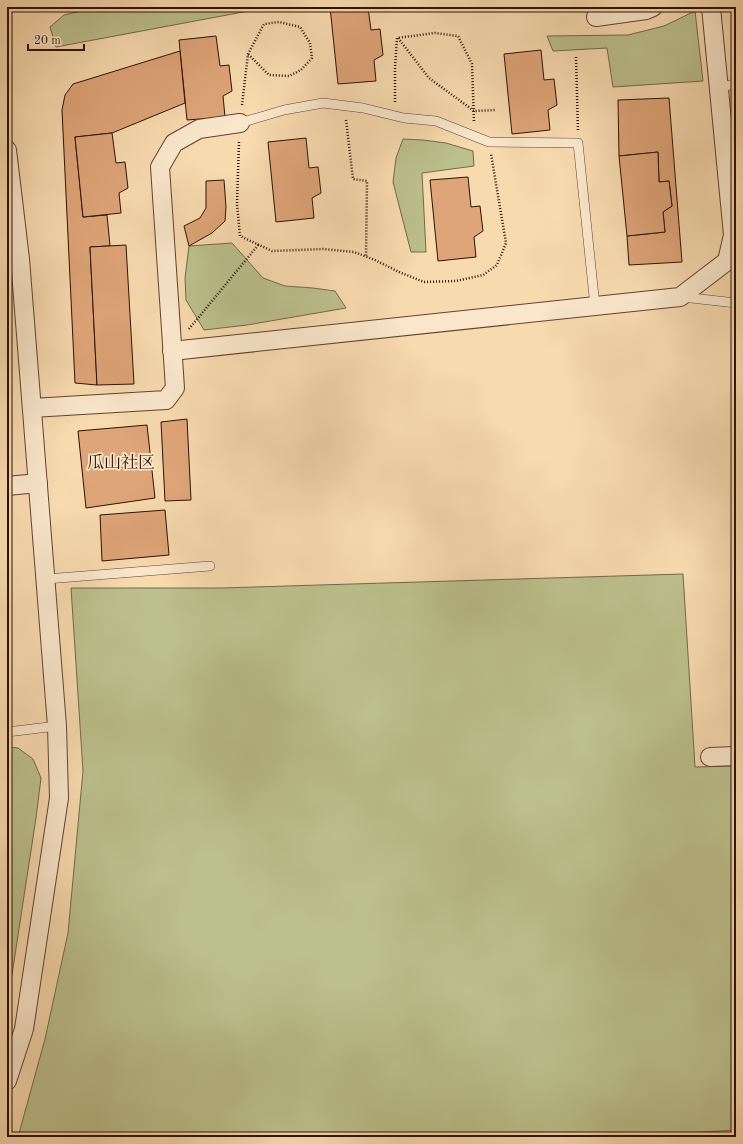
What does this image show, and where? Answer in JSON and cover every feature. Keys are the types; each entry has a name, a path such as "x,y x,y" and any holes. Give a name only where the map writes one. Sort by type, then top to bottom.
{"street":[{"path":"596,17 646,10 653,7"},
{"path":"172,351 680,297 727,261 735,235 728,85 711,7"},
{"path":"32,408 166,400 175,388 160,167 174,143 198,130 240,123"},
{"path":"7,150 20,260 46,579 57,726 59,798 24,1029 7,1081"},
{"path":"7,486 38,483"},
{"path":"710,757 736,756"}],"lane":[{"path":"240,123 284,110 323,102 363,108 395,116 436,121 489,142 578,143 595,306"},
{"path":"680,297 736,303"},
{"path":"46,579 210,566"},
{"path":"7,732 57,726"}],"path":[{"path":"248,54 269,75 289,76 301,70 312,58 310,43 300,27 280,22 264,24 248,54 240,123 237,204 240,236 272,251 323,248 354,252 424,282 456,281 483,275 497,265 506,243 489,142"},
{"path":"397,38 435,33 458,36 472,64 475,136"},
{"path":"397,38 429,78 474,110 496,110"},
{"path":"395,116 395,68 397,38"},
{"path":"576,57 578,143"},
{"path":"344,105 353,179 367,180 366,257"},
{"path":"172,351 258,244"}],"green space":[{"path":"98,7 270,7 56,47 50,27 64,15"},
{"path":"695,11 703,81 613,87 607,48 553,51 547,36 628,35 664,26"},
{"path":"403,139 446,143 473,151 474,166 422,173 426,252 411,252 393,182 396,158"},
{"path":"232,243 263,278 285,286 335,291 346,308 247,325 204,330 186,300 185,278 189,246"},
{"path":"683,574 695,767 736,766 736,1130 624,1137 18,1137 45,1039 68,933 83,771 71,588 221,588"},
{"path":"7,747 18,748 33,759 41,778 7,1007"}],"building":[{"path":"330,7 368,7 371,30 380,29 383,55 374,60 376,81 338,84"},
{"path":"216,36 220,66 229,65 232,91 223,96 225,117 187,120 179,40"},
{"path":"541,50 544,80 554,79 557,105 548,110 550,130 512,134 504,54"},
{"path":"180,51 185,103 112,133 75,137 83,217 107,215 110,246 90,247 97,385 75,383 62,110 65,95 73,84"},
{"path":"669,98 682,262 629,265 627,236 665,232 663,212 672,206 669,181 659,182 658,152 619,156 618,100"},
{"path":"112,133 116,163 125,162 128,188 119,193 121,213 83,217 75,137"},
{"path":"306,138 309,168 318,167 321,193 312,198 314,218 276,222 268,142"},
{"path":"658,152 659,182 669,181 672,206 663,212 665,232 627,236 619,156"},
{"path":"468,177 471,207 480,206 483,231 474,237 476,257 438,261 430,180"},
{"path":"224,180 226,207 225,221 212,233 189,246 184,226 200,218 206,208 206,181"},
{"path":"126,245 134,384 97,385 90,247"},
{"path":"187,419 191,500 165,501 161,422"},
{"path":"147,425 155,498 86,508 78,431"},
{"path":"165,510 169,555 102,561 100,515"}],"district":[{"name":"瓜山社区","path":"121,463"}]}
